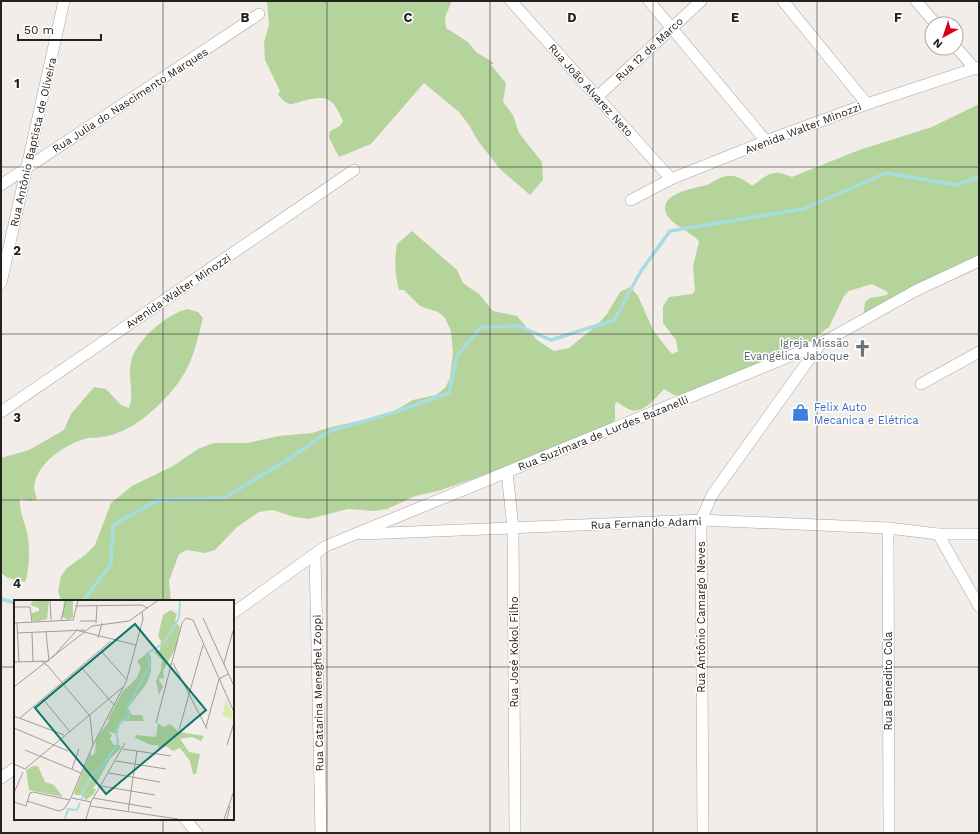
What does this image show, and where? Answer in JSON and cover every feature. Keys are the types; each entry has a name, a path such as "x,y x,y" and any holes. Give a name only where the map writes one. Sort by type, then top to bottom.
{"street":[{"name":"Rua Antônio Baptista de Oliveira","path":"1,283 64,1"},
{"name":"Rua João Alvarez Neto","path":"511,1 671,179"},
{"path":"649,1 766,141"},
{"name":"Rua 12 de Marco","path":"597,97 701,1"},
{"path":"783,1 867,104"},
{"path":"916,1 929,16"},
{"name":"Rua Julia do Nascimento Marques","path":"1,185 259,14"},
{"path":"964,55 977,68"},
{"name":"Avenida Walter Minozzi","path":"631,200 671,179 766,141 867,104 977,68"},
{"name":"Avenida Walter Minozzi","path":"1,412 354,170"},
{"name":"Rua Suzimara de Lurdes Bazanelli","path":"234,612 326,546 822,343 915,291 979,261"},
{"name":"Rua Antônio Camargo Neves","path":"703,833 701,520 712,495 822,343"},
{"path":"921,384 979,352"},
{"name":"Rua José Kokol Filho","path":"507,472 513,528 514,833"},
{"name":"Rua Fernando Adami","path":"353,535 701,520 888,528 938,534 979,534"},
{"name":"Rua Benedito Cola","path":"888,528 889,833"},
{"path":"938,534 979,606"},
{"name":"Rua Catarina Meneghel Zoppi","path":"315,554 321,833"},
{"path":"1,778 14,769"},
{"path":"186,820 197,833"}],"green space":[{"path":"267,1 452,1 445,17 446,28 468,42 476,52 494,63 491,65 506,83 503,102 513,115 519,133 542,162 543,180 530,195 500,169 478,141 469,125 459,112 424,83 371,144 339,157 329,138 330,131 340,126 343,121 332,102 328,99 317,98 290,104 285,102 278,95 280,91 265,60 264,42 269,25"},
{"path":"979,104 979,258 863,317 865,302 870,298 887,295 888,292 872,284 849,291 844,296 829,327 810,341 786,347 775,363 681,397 664,389 641,410 636,411 625,408 617,402 615,404 615,420 605,429 479,477 438,491 415,496 387,509 374,511 348,509 309,519 294,517 273,510 259,512 237,527 215,550 205,553 187,550 179,554 169,581 171,600 61,600 58,591 61,576 67,568 85,555 95,545 111,503 132,486 173,466 198,449 214,443 247,443 279,436 312,433 331,427 387,415 413,400 436,395 445,388 450,378 453,353 451,331 445,318 438,312 420,306 404,290 399,290 395,262 397,244 412,231 457,270 463,283 479,294 493,311 517,316 537,340 554,351 569,348 596,326 607,314 620,292 630,287 638,296 653,330 673,354 678,351 676,340 663,323 663,306 669,297 692,294 695,291 693,266 699,242 670,219 666,214 666,203 670,198 689,189 707,185 719,178 727,176 737,177 752,186 763,178 775,173 785,174 792,177 859,150 932,127"},
{"path":"187,309 198,312 203,318 196,346 190,362 176,386 169,394 148,414 128,428 107,436 84,439 60,451 46,463 36,478 34,487 37,499 30,501 20,499 21,511 28,538 28,570 25,582 8,578 1,573 1,458 29,450 64,430 71,414 94,387 106,389 121,405 129,408 131,402 130,368 134,354 145,337 162,322 170,316"}],"waterway":[{"path":"84,600 111,564 113,525 158,500 224,498 284,462 330,431 392,413 449,393 457,356 481,327 519,326 551,340 614,320 641,271 670,231 803,209 886,173 956,185 979,177"},
{"path":"1,599 14,603"}],"place":[{"name":"Igreja Missão Evangélica Jaboque","path":"862,349"},
{"name":"Felix Auto Mecanica e Elétrica","path":"801,413"}]}
